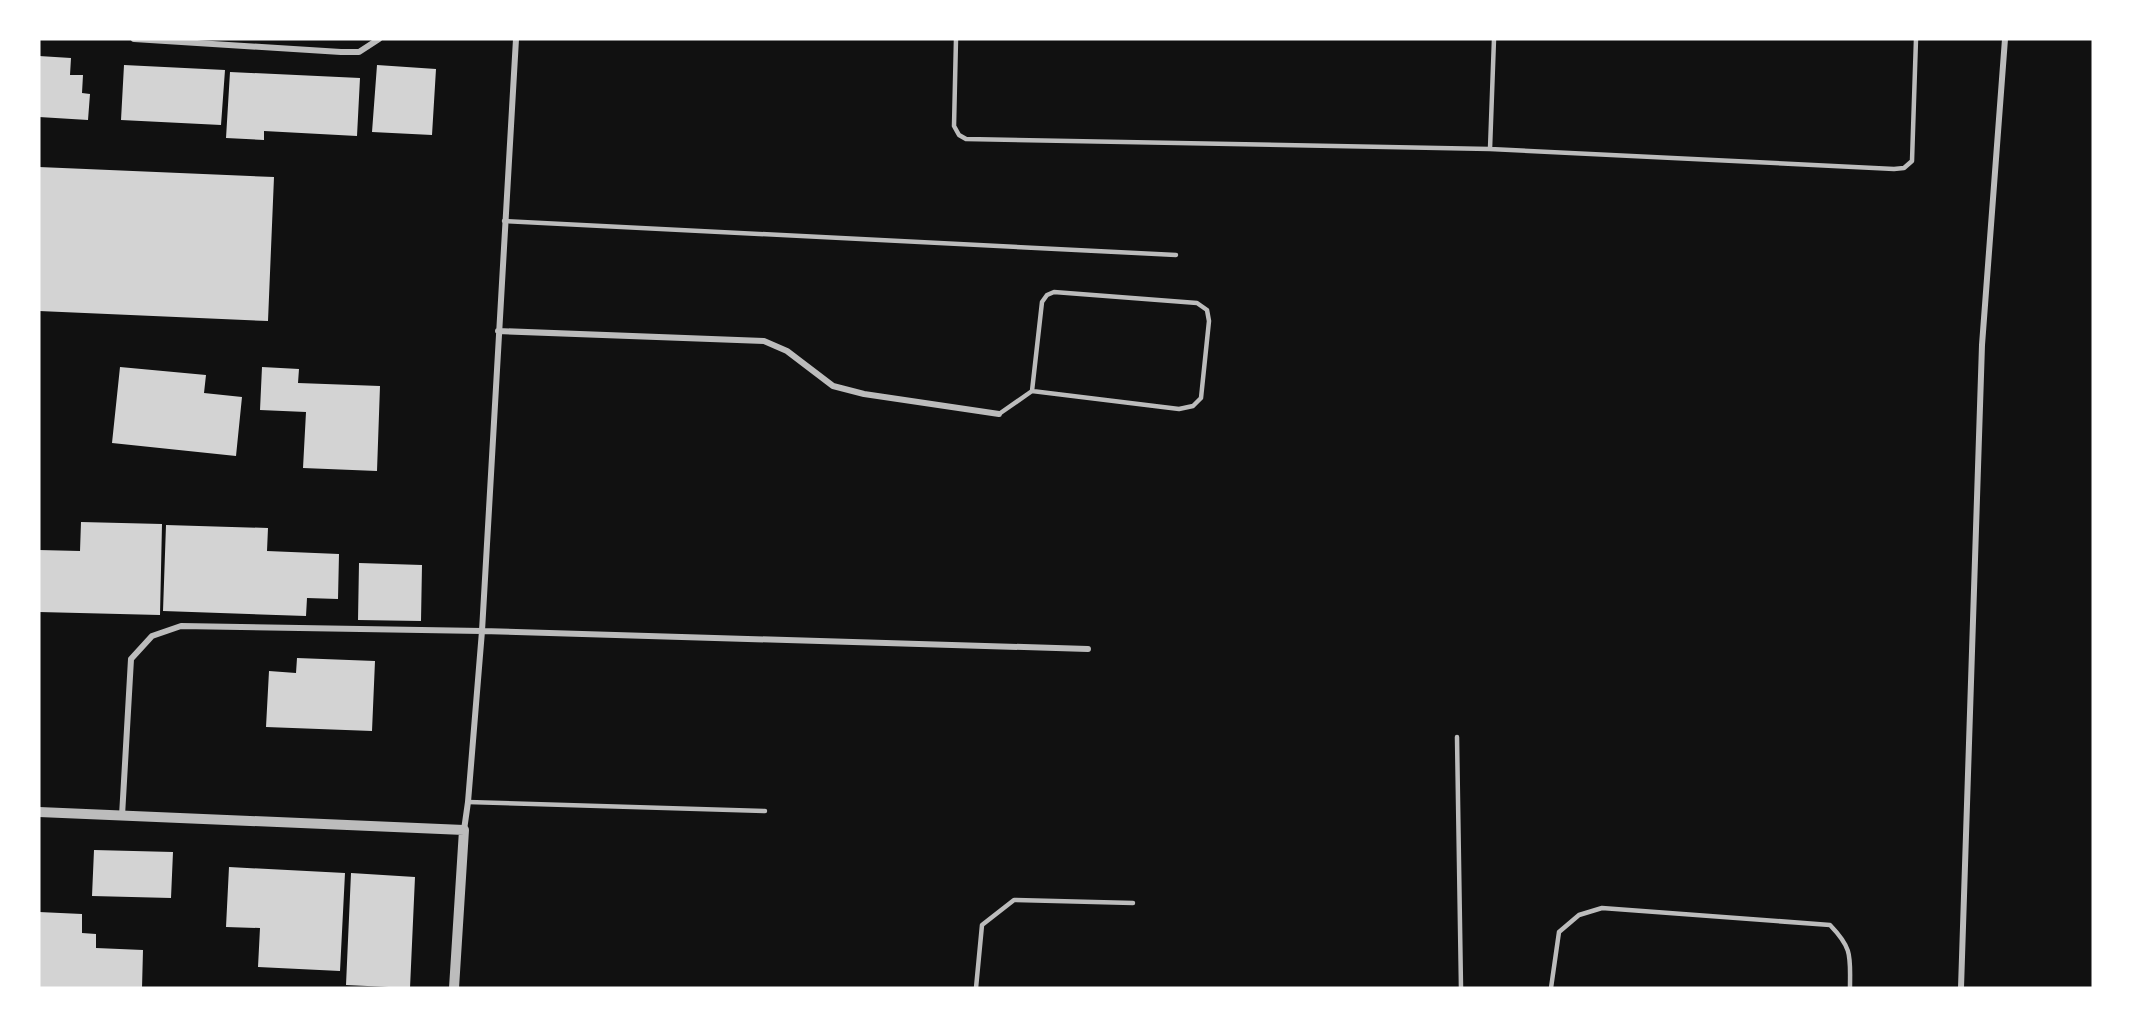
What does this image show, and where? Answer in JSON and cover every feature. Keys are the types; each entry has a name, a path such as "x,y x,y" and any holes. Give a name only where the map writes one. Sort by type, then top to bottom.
{"street":[{"path":"134,39 359,52 379,39"},
{"path":"454,988 464,830 482,631 516,39"},
{"path":"1961,988 1982,345 2005,39"},
{"path":"498,332 764,341 786,351 833,386 864,394 999,414"},
{"path":"122,816 130,660 152,636 181,626 482,631 1088,649"},
{"path":"39,812 464,830"}],"lane":[{"path":"956,39 954,126 959,135 966,139 1490,149 1894,170 1904,168 1912,161 1916,39"},
{"path":"1490,149 1494,39"},
{"path":"504,221 1176,255"},
{"path":"999,414 1032,391 1179,409 1193,406 1201,398 1209,321 1207,310 1197,303 1054,292 1047,295 1042,302 1032,391"},
{"path":"1457,737 1461,988"},
{"path":"468,802 765,811"},
{"path":"976,988 982,925 1014,900 1132,903"},
{"path":"1551,988 1559,932 1579,915 1602,908 1830,925 1844,940 1850,957 1850,988"}],"building":[{"path":"39,56 71,58 70,75 83,75 82,93 90,94 88,120 39,117"},
{"path":"124,65 225,70 221,125 121,120"},
{"path":"377,65 436,69 432,135 372,132"},
{"path":"230,72 360,78 357,136 264,131 264,140 226,138"},
{"path":"39,167 274,177 268,321 39,311"},
{"path":"120,367 206,375 204,393 242,397 236,456 112,443"},
{"path":"262,367 299,369 298,383 380,386 377,471 303,468 306,412 260,410"},
{"path":"81,522 162,524 160,615 39,612 39,550 80,551"},
{"path":"166,525 268,528 267,551 339,554 338,599 307,598 306,616 163,611"},
{"path":"359,563 422,565 421,621 358,620"},
{"path":"297,658 375,661 372,731 266,727 269,671 296,673"},
{"path":"94,850 173,852 171,898 92,896"},
{"path":"229,867 345,873 340,971 258,967 260,928 226,927"},
{"path":"351,873 415,877 410,988 346,985"},
{"path":"39,912 82,914 82,933 96,934 96,948 143,950 142,988 39,988"}]}
